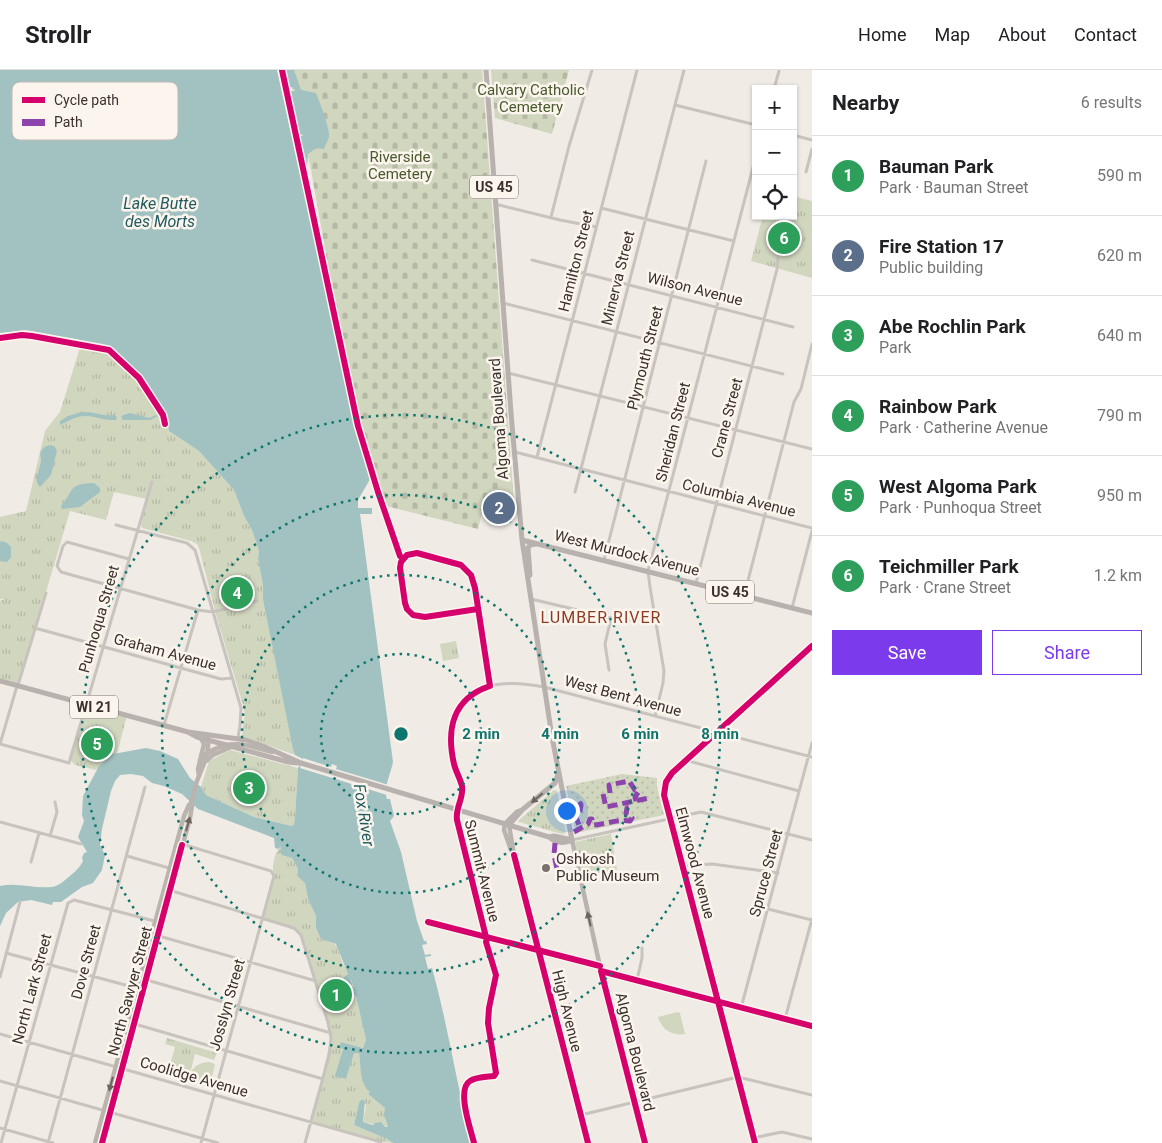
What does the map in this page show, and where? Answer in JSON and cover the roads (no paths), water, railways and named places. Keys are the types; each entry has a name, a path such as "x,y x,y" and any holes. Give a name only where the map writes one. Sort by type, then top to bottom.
{"main road":[{"name":"Algoma Boulevard","path":"486,70 522,540 558,774 561,778 572,840"},
{"name":"West Murdock Avenue","path":"522,540 812,613"},
{"path":"528,586 530,575 528,548 530,545 537,543"},
{"name":"WI 21","path":"0,681 188,732 288,762 301,763"},
{"name":"WI 21","path":"188,732 200,737 238,739 264,746 301,763 388,790 549,837 552,840 567,843 572,840"},
{"path":"507,825 522,810 552,786 558,774"},
{"path":"552,786 558,787 564,793"}],"street":[{"path":"551,217 569,146 592,70"},
{"name":"Hamilton Street","path":"537,457 637,70"},
{"name":"Minerva Street","path":"574,492 684,70"},
{"path":"775,85 779,71"},
{"path":"675,105 752,124"},
{"path":"797,136 812,140"},
{"path":"806,172 812,149"},
{"name":"Plymouth Street","path":"604,560 626,480 706,161"},
{"name":"Sheridan Street","path":"655,716 664,677 648,571 752,171"},
{"path":"496,204 596,227"},
{"path":"601,208 734,241"},
{"name":"Crane Street","path":"696,583 778,258"},
{"name":"Wilson Avenue","path":"532,260 793,327"},
{"path":"503,303 783,374"},
{"path":"744,596 783,442 794,402 801,388 812,344"},
{"path":"508,373 812,449"},
{"name":"Columbia Avenue","path":"514,452 716,503 812,530"},
{"name":"Punhoqua Street","path":"0,744 69,763 152,482"},
{"path":"116,525 193,546 199,560 212,612 241,708 238,739"},
{"path":"792,608 812,530"},
{"path":"128,559 66,543 63,546 58,564 59,570 198,610 212,612 257,601"},
{"path":"478,608 425,617 413,615 409,612 405,603 400,568 402,560 407,555 417,553 463,566 472,578 478,608 490,686"},
{"path":"0,744 46,593"},
{"path":"530,599 628,622 655,618"},
{"path":"164,726 198,610"},
{"path":"609,670 605,644 611,618"},
{"name":"Graham Avenue","path":"35,628 221,679 232,678"},
{"name":"Elmwood Avenue","path":"755,1143 664,795 665,786 669,776 684,760 812,646"},
{"path":"457,810 462,790 453,759 451,741 452,723 459,708 479,690 490,686 509,684 544,687"},
{"name":"West Bent Avenue","path":"544,687 810,756"},
{"path":"200,737 204,744 202,762"},
{"name":"North Sawyer Street","path":"95,1143 169,868 184,816 191,803 206,753 208,738"},
{"path":"206,753 225,744 241,744 278,754"},
{"name":"Spruce Street","path":"741,1008 812,744"},
{"path":"202,762 213,754 232,746"},
{"path":"684,760 799,791"},
{"name":"Dove Street","path":"50,1143 60,1098 145,787"},
{"path":"50,836 56,812 55,802"},
{"name":"North Sawyer Street","path":"102,1143 192,810 191,803"},
{"name":"Summit Avenue","path":"457,810 457,820 486,937"},
{"path":"572,840 703,812 812,840"},
{"path":"0,822 81,844"},
{"name":"High Avenue","path":"507,825 588,1143"},
{"path":"31,862 39,833"},
{"name":"Algoma Boulevard","path":"572,840 601,968 645,1143"},
{"path":"176,843 182,844"},
{"name":"Josslyn Street","path":"182,844 274,873 201,1143"},
{"path":"126,856 176,870"},
{"path":"683,866 712,864 778,873"},
{"path":"164,889 263,918 294,928 299,932 331,1033 330,1048 323,1079 305,1143"},
{"name":"North Lark Street","path":"1,1143 68,903 71,900 112,909"},
{"path":"0,977 20,902"},
{"path":"112,909 162,923"},
{"path":"768,909 812,920 785,1020"},
{"path":"428,922 538,950 637,980 812,1026"},
{"path":"152,934 316,981"},
{"path":"637,980 642,958 642,948"},
{"path":"6,953 144,990"},
{"path":"140,978 331,1033"},
{"path":"128,1022 323,1079"},
{"name":"Coolidge Avenue","path":"0,1034 381,1142"},
{"path":"580,1115 738,1077 812,1095"},
{"path":"0,1081 218,1143"},
{"path":"0,1128 50,1143"},
{"path":"753,1138 782,1132 812,1139"}],"water":[{"path":"0,70 277,70 356,428 370,478 358,500 358,508 372,508 372,514 360,514 393,762 386,790 387,799 390,799 394,816 390,821 401,852 417,921 424,941 427,944 422,945 425,955 431,954 431,956 425,957 428,969 432,968 438,990 471,1143 393,1143 354,1125 361,1100 365,1101 363,1122 373,1125 381,1122 385,1127 388,1127 384,1115 385,1108 368,1094 370,1092 364,1084 359,1053 354,1053 346,1079 335,1076 343,1049 339,1048 341,1042 363,1048 366,1040 356,996 347,992 350,987 354,987 350,977 352,985 343,983 343,978 348,974 336,944 321,939 316,928 316,916 308,899 305,883 297,876 298,869 292,858 282,855 280,852 281,846 278,849 275,848 274,838 198,809 182,794 152,783 143,776 120,775 115,781 102,829 100,845 105,855 102,870 93,883 82,887 61,902 53,902 52,905 31,900 18,902 6,913 0,926 0,886 54,887 64,881 81,865 84,853 87,852 78,837 84,821 82,815 83,796 99,766 113,754 146,748 160,751 178,759 190,778 201,787 206,795 254,817 292,826 295,817 298,768 303,759 295,755 293,749 263,600 263,585 258,559 259,551 234,490 199,451 169,431 166,415 140,375 114,348 103,344 26,330 0,333"},
{"path":"285,70 294,70 301,90 316,93 328,129 329,137 324,149 316,148 308,154 307,169 305,168 299,137 304,135 298,134 290,95 290,91 295,91 295,89 289,86"},
{"path":"82,412 115,415 117,417 116,420 112,420 83,416 60,425 60,421 68,416"},
{"path":"130,413 149,418 158,416 150,420 123,420 121,417 123,415"},
{"path":"51,445 57,451 51,475 40,487 37,481 41,463 40,454 46,446"},
{"path":"94,483 100,488 100,492 80,507 62,509 61,506 75,486"},
{"path":"2,541 11,547 11,557 7,562 0,561 0,542"}],"place":[{"name":"Teichmiller Park","path":"784,238"},
{"name":"Fire Station 17","path":"499,508"},
{"name":"Rainbow Park","path":"237,593"},
{"name":"West Algoma Park","path":"97,744"},
{"name":"Abe Rochlin Park","path":"249,788"},
{"name":"Oshkosh Public Museum","path":"546,868"},
{"name":"Bauman Park","path":"336,995"}],"district":[{"name":"LUMBER RIVER","path":"601,617"}],"park label":[{"name":"Calvary Catholic Cemetery","path":"531,98"},
{"name":"Riverside Cemetery","path":"400,166"}],"water label":[{"name":"Lake Butte des Morts","path":"160,212"},
{"name":"Fox River","path":"364,815"}]}
